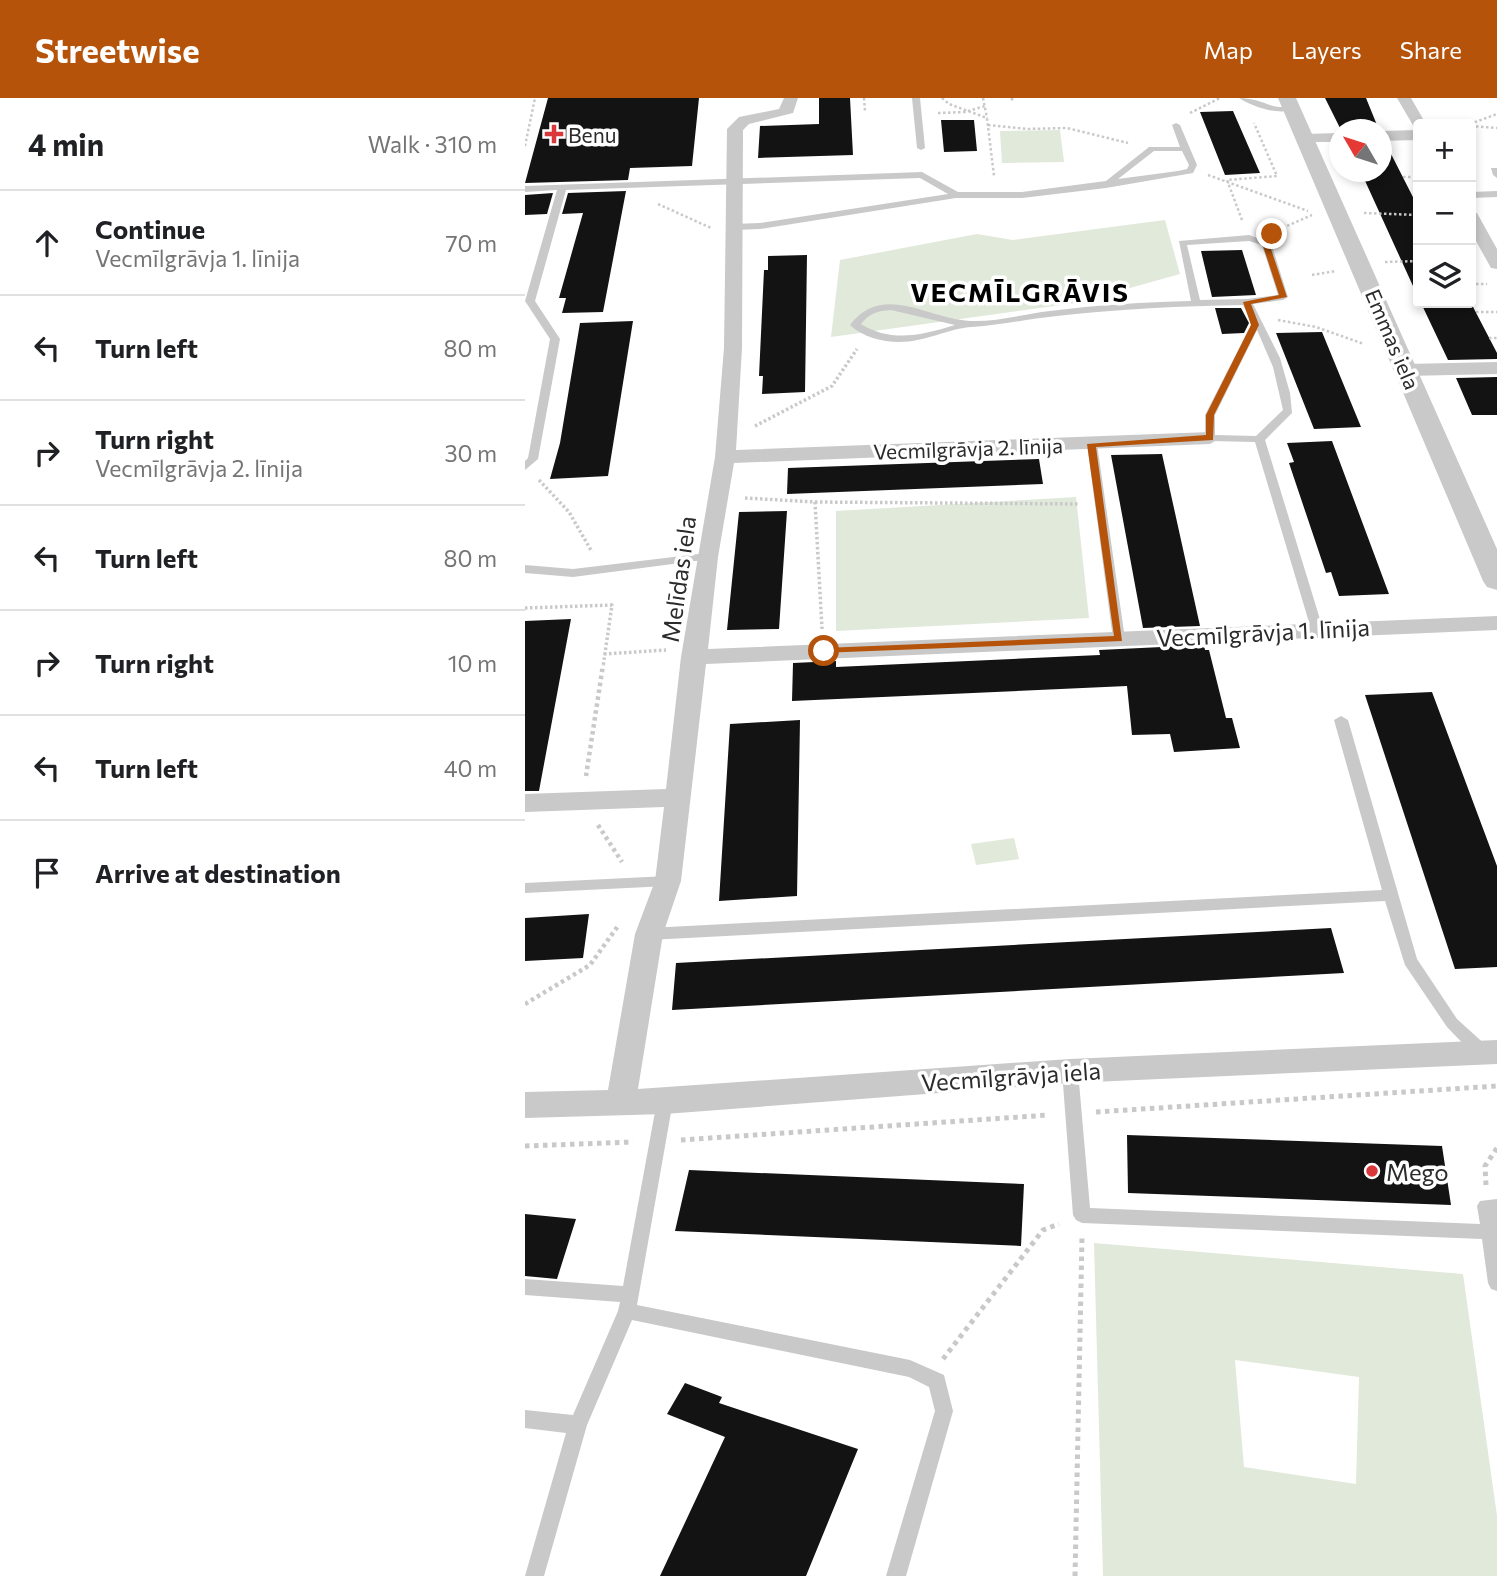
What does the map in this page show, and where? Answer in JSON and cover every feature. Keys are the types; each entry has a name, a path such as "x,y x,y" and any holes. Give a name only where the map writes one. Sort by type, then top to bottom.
{"street":[{"name":"Melīdas iela","path":"621,1102 649,934 668,881 694,652 725,449 733,348 735,129 738,124 784,113 788,110 791,98"},
{"path":"1404,98 1416,119"},
{"name":"Emmas iela","path":"1289,104 1497,581"},
{"path":"1392,136 1413,135"},
{"path":"1305,139 1329,138"},
{"path":"1476,226 1497,264"},
{"path":"1402,361 1497,368"},
{"name":"Vecmīlgrāvja 2. līnija","path":"725,449 1092,444 1210,438"},
{"name":"Vecmīlgrāvja 1. līnija","path":"694,652 824,651 1497,623"},
{"path":"525,803 677,797"},
{"name":"Vecmīlgrāvja iela","path":"525,1105 665,1101 1070,1071 1490,1053"}],"lane":[{"path":"916,98 914,117 919,125 921,148"},
{"path":"1245,100 1275,109 1289,104"},
{"path":"734,229 956,195 1022,195 1190,171 1193,165 1176,125"},
{"path":"1106,185 1153,149 1185,149"},
{"path":"525,189 922,175 956,195"},
{"path":"525,180 562,188"},
{"path":"525,467 533,459 555,340 552,330 535,314 530,301 562,188"},
{"path":"1476,195 1497,194"},
{"path":"968,324 904,309 876,307 860,314 855,326 867,335 889,339 923,338 968,324 1055,313 1247,302 1283,297 1266,243 1248,238 1182,243 1196,303"},
{"path":"525,274 538,273"},
{"path":"1247,302 1253,320 1267,340 1284,386 1288,411 1259,439 1210,438 1210,415 1253,320"},
{"path":"1259,439 1317,629"},
{"path":"1092,444 1119,639"},
{"path":"525,569 573,573 707,557"},
{"path":"1341,720 1410,961 1452,1023 1490,1053"},
{"path":"525,888 668,881"},
{"path":"649,934 1389,895"},
{"path":"1070,1071 1082,1215 1490,1232"},
{"path":"534,1576 578,1425 628,1303 665,1101"},
{"path":"1492,1206 1490,1232 1497,1283"},
{"path":"525,1287 628,1303 910,1369 937,1381 944,1411 896,1576"},
{"path":"525,1419 578,1425"}],"path":[{"path":"525,146 527,117 535,98"},
{"path":"864,98 865,111"},
{"path":"942,98 987,118"},
{"path":"983,98 996,194"},
{"path":"1227,180 1277,176 1245,100"},
{"path":"937,113 969,111 985,106"},
{"path":"1476,123 1497,114"},
{"path":"988,125 1027,129 1067,128 1153,149"},
{"path":"1476,126 1497,128"},
{"path":"1190,171 1227,180 1316,213 1275,231 1266,243"},
{"path":"1403,177 1413,177"},
{"path":"1227,180 1248,238"},
{"path":"652,198 659,204 708,227 734,229"},
{"path":"1357,213 1413,215"},
{"path":"1476,312 1497,312"},
{"path":"1253,320 1316,327 1402,361"},
{"path":"725,449 832,386 867,335"},
{"path":"1489,338 1497,338"},
{"path":"529,481 536,477 569,512 601,569"},
{"path":"718,496 815,502 1100,505"},
{"path":"815,502 824,651"},
{"path":"525,608 612,605 582,801 635,882 635,892 599,958 586,970 525,1004"},
{"path":"604,654 694,652"},
{"path":"525,1146 658,1141 1497,1086"},
{"path":"1492,1206 1485,1166 1497,1148"},
{"path":"1075,1576 1082,1215"},
{"path":"929,1377 1043,1230"}],"green space":[{"path":"1060,130 1064,162 1002,163 1000,131"},
{"path":"1165,220 1180,274 1076,303 831,337 840,260 977,234 1013,240"},
{"path":"1076,497 1089,618 836,631 836,511"},
{"path":"1014,838 1019,859 976,865 971,844"},
{"path":"1094,1243 1463,1274 1497,1516 1497,1576 1103,1576","holes":["1235,1360 1359,1377 1356,1484 1244,1467"]}],"building":[{"path":"548,98 699,98 692,166 630,168 628,180 525,183"},
{"path":"819,98 850,98 853,155 758,158 760,126 819,124"},
{"path":"1325,98 1366,98 1375,119 1336,119"},
{"path":"1233,111 1260,173 1225,175 1200,112"},
{"path":"941,120 974,120 977,151 944,152"},
{"path":"1392,156 1413,197 1413,286 1366,182 1392,182"},
{"path":"626,191 603,312 562,313 566,298 559,298 583,213 562,214 568,193"},
{"path":"553,193 547,214 525,215 525,195"},
{"path":"1242,250 1256,295 1212,297 1201,251"},
{"path":"807,255 805,392 762,394 763,376 759,376 764,270 768,270 768,256"},
{"path":"1215,308 1241,308 1249,323 1244,333 1222,334"},
{"path":"1423,308 1474,308 1497,353 1497,359 1448,360"},
{"path":"633,321 608,476 550,479 560,443 580,323"},
{"path":"1322,332 1361,427 1314,429 1276,333"},
{"path":"1497,377 1497,415 1472,415 1456,378"},
{"path":"1332,441 1389,594 1339,596 1331,572 1326,573 1289,463 1294,462 1287,443"},
{"path":"1162,454 1200,626 1143,628 1111,455"},
{"path":"1039,459 1043,484 787,494 788,468"},
{"path":"787,511 779,629 727,630 739,512"},
{"path":"571,619 539,791 525,791 525,621"},
{"path":"1204,645 1205,650 1209,650 1226,718 1232,718 1240,748 1174,752 1170,734 1132,735 1127,686 792,701 793,663 836,661 836,667 1100,655 1099,650"},
{"path":"1432,692 1497,866 1497,967 1455,969 1365,695"},
{"path":"800,720 797,896 719,901 730,724"},
{"path":"589,914 583,958 525,961 525,918"},
{"path":"1331,928 1344,973 672,1010 676,963"},
{"path":"1127,1135 1442,1146 1451,1205 1128,1193"},
{"path":"689,1170 1024,1184 1021,1246 675,1231"},
{"path":"525,1214 576,1219 557,1279 525,1276"},
{"path":"685,1383 722,1397 719,1403 858,1449 806,1576 660,1576 725,1437 667,1414"}],"place":[{"name":"Benu","path":"554,134"},
{"name":"Mego","path":"1372,1171"}],"district":[{"name":"VECMĪLGRĀVIS","path":"1020,291"}],"route":[{"path":"824,651 1119,639 1092,444 1210,438 1210,415 1255,325 1247,302 1283,297 1266,243 1272,234"}]}
